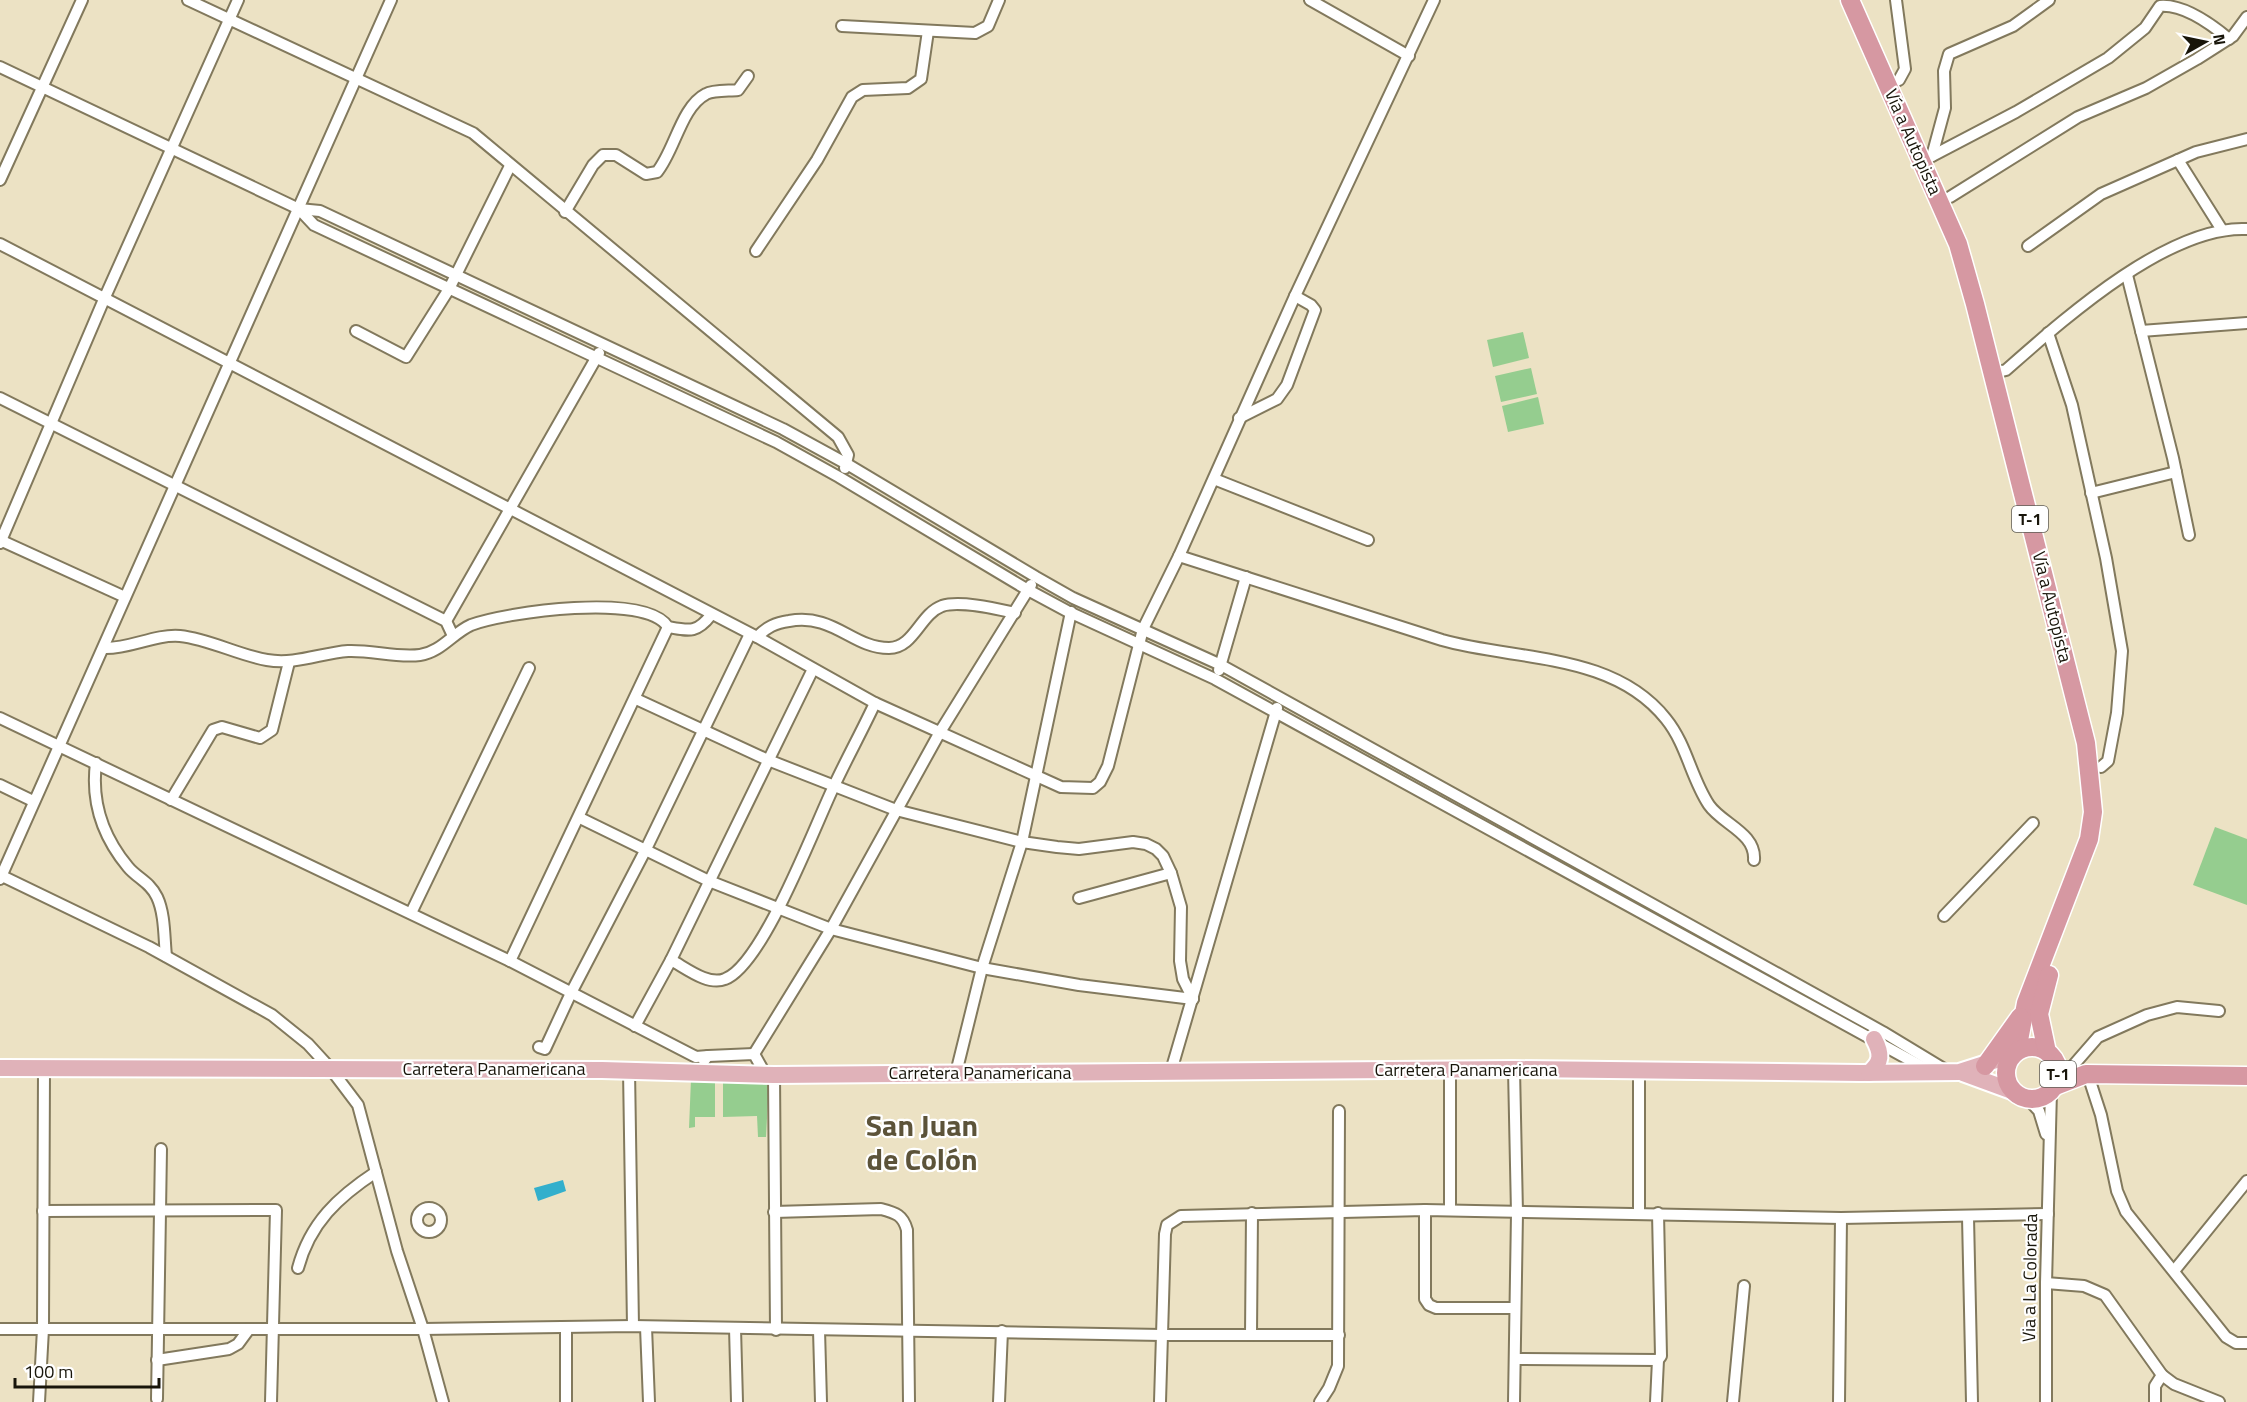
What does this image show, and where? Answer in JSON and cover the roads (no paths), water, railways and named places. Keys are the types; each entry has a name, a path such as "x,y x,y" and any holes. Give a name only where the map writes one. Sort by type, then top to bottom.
{"highway":[{"name":"Vía a Autopista","path":"1850,0 1958,244 2000,372 2098,741 2106,813 2100,842 2041,999 2039,1014 2069,1066"},
{"name":"Vía a Autopista","path":"1863,0 1969,240 2086,743 2093,812 2080,864 2024,1010 2015,1053"},
{"path":"1985,1066 2024,1010"},
{"name":"T-1","path":"2069,1066 2053,1089 2041,1098 2029,1100 2012,1091 2006,1073 2015,1053 2029,1047 2069,1066 2247,1076"},
{"name":"T-1","path":"2053,1089 2058,1074 2069,1066"}],"main road":[{"path":"1869,1073 1879,1061 1880,1056 1874,1039"},
{"name":"Carretera Panamericana","path":"0,1068 330,1068 629,1070 768,1074 956,1074 1514,1068 1639,1072 1869,1073 1954,1072 1985,1066 2015,1053"},
{"name":"Carretera Panamericana","path":"1954,1072 1983,1078 2012,1091"}],"street":[{"path":"0,180 44,88 82,0"},
{"path":"188,0 354,80 473,133 838,437 848,455 847,464 840,477"},
{"path":"125,597 0,541 53,424 105,297 238,0"},
{"path":"391,0 0,877 166,956 272,1015 308,1044 330,1068 358,1105 397,1251 423,1329 443,1402"},
{"path":"842,26 970,34 980,32 988,26 999,0"},
{"path":"0,244 508,510 754,635 875,704 1061,787 1093,788 1100,782 1108,766 1137,643 1143,629 1179,556 1239,418 1434,0"},
{"path":"1896,0 1905,69 1899,80"},
{"path":"1932,156 1945,108 1944,71 1949,54 2013,26 2049,0"},
{"path":"1314,1 1409,56"},
{"path":"1932,156 2016,112 2108,58 2145,28 2160,6 2191,14 2212,25 2229,39"},
{"path":"1950,197 2078,117 2146,88 2229,39 2247,17"},
{"path":"756,251 817,160 852,96 863,90 908,88 921,79 928,31"},
{"path":"0,68 299,209 320,211 783,429 847,464 1073,598 1221,665 1954,1072"},
{"path":"566,212 593,165 603,155 616,155 646,174 657,172 672,151 678,128 693,104 707,92 738,90 748,76"},
{"path":"2028,246 2101,194 2196,152 2247,139"},
{"path":"2178,160 2222,230"},
{"path":"356,331 406,357 449,289 510,166"},
{"path":"299,209 314,225 776,442 840,477 1028,590 1215,679 1932,1072"},
{"path":"2000,372 2048,333 2127,275 2174,248 2222,230 2247,230"},
{"path":"2127,275 2176,472 2189,535"},
{"path":"1239,418 1277,399 1287,385 1315,310 1311,305 1295,296"},
{"path":"2141,331 2247,323"},
{"path":"2048,333 2072,405 2123,660 2110,751 2107,763 2102,767"},
{"path":"446,621 604,345"},
{"path":"0,398 446,621 453,636"},
{"path":"2091,493 2176,472"},
{"path":"1214,479 1368,540"},
{"path":"1179,556 1451,643 1471,648 1536,656 1623,682 1666,718 1682,745 1700,790 1712,808 1750,843 1754,860"},
{"path":"754,1054 831,929 940,732 1035,577"},
{"path":"1215,679 1246,577"},
{"path":"539,1047 545,1049 571,993 754,635 775,623 812,619 828,623 857,639 891,648 904,643 928,614 942,606 992,608 1015,613"},
{"path":"104,648 124,648 162,637 178,636 259,658 289,662 348,651 422,655 439,648 468,627 490,619 574,608 625,609 649,615 665,622 668,627 688,631 702,628 711,615"},
{"path":"956,1074 982,968 1022,842 1071,612"},
{"path":"510,961 580,818 668,627"},
{"path":"171,800 213,730 222,727 260,738 272,730 289,662"},
{"path":"411,913 529,668"},
{"path":"635,1026 671,960 813,669"},
{"path":"636,699 768,760 896,810 1022,842 1078,849 1133,842 1146,844 1163,856 1171,873 1181,907 1180,961 1183,979 1193,999"},
{"path":"1172,1071 1275,713 1281,699"},
{"path":"671,960 705,979 722,981 735,975 753,952 778,909 834,786 875,704"},
{"path":"0,718 510,961 696,1057 754,1054"},
{"path":"96,763 93,791 98,816 119,856 129,869 150,885 158,899 163,917 166,956"},
{"path":"0,785 33,801"},
{"path":"580,818 709,881 831,929 982,968 1079,985 1193,999"},
{"path":"1944,916 2033,823"},
{"path":"1079,898 1171,873"},
{"path":"2219,1011 2177,1007 2147,1015 2098,1036 2069,1066 2101,1115 2120,1201 2126,1212 2226,1337 2236,1343 2247,1343"},
{"path":"754,1054 763,1070 768,1074 776,1330"},
{"path":"693,1071 708,1056"},
{"path":"1514,1068 1517,1213 1514,1402"},
{"path":"39,1402 43,1329 45,1069"},
{"path":"1450,1069 1450,1210"},
{"path":"629,1070 633,1326"},
{"path":"1639,1072 1639,1213"},
{"name":"Via a La Colorada","path":"2046,1402 2046,1283 2053,1089"},
{"name":"Via a La Colorada","path":"2029,1100 2043,1119 2049,1155"},
{"path":"1320,1402 1338,1366 1340,1335 1339,1111"},
{"path":"157,1399 161,1149"},
{"path":"297,1268 309,1235 319,1222 351,1189 376,1173"},
{"path":"2174,1271 2247,1181"},
{"path":"774,1212 882,1209 898,1213 904,1220 907,1230 909,1402"},
{"path":"43,1211 276,1210 276,1289 272,1329 271,1402"},
{"path":"1425,1210 1425,1299 1429,1305 1437,1308 1515,1308"},
{"path":"1160,1402 1167,1225 1181,1216 1190,1214 1450,1210 1841,1218 2048,1214"},
{"path":"1656,1402 1658,1360 1661,1356 1658,1213"},
{"path":"1251,1335 1252,1214"},
{"path":"1968,1216 1972,1402"},
{"path":"1839,1402 1841,1218"},
{"path":"2046,1283 2084,1286 2105,1296 2162,1375 2174,1384 2219,1402"},
{"path":"1733,1402 1744,1286"},
{"path":"0,1329 423,1329 633,1326 1162,1335 1340,1335"},
{"path":"646,1327 649,1402"},
{"path":"566,1328 566,1402"},
{"path":"735,1328 737,1402"},
{"path":"158,1360 229,1349 238,1344 249,1329"},
{"path":"819,1330 821,1402"},
{"path":"999,1402 1002,1331"},
{"path":"1515,1359 1658,1360"},
{"path":"2155,1402 2156,1386 2162,1375"}],"water":[{"path":"563,1180 566,1191 538,1201 534,1188"}],"district":[{"name":"San Juan de Colón","path":"922,1143"}]}
